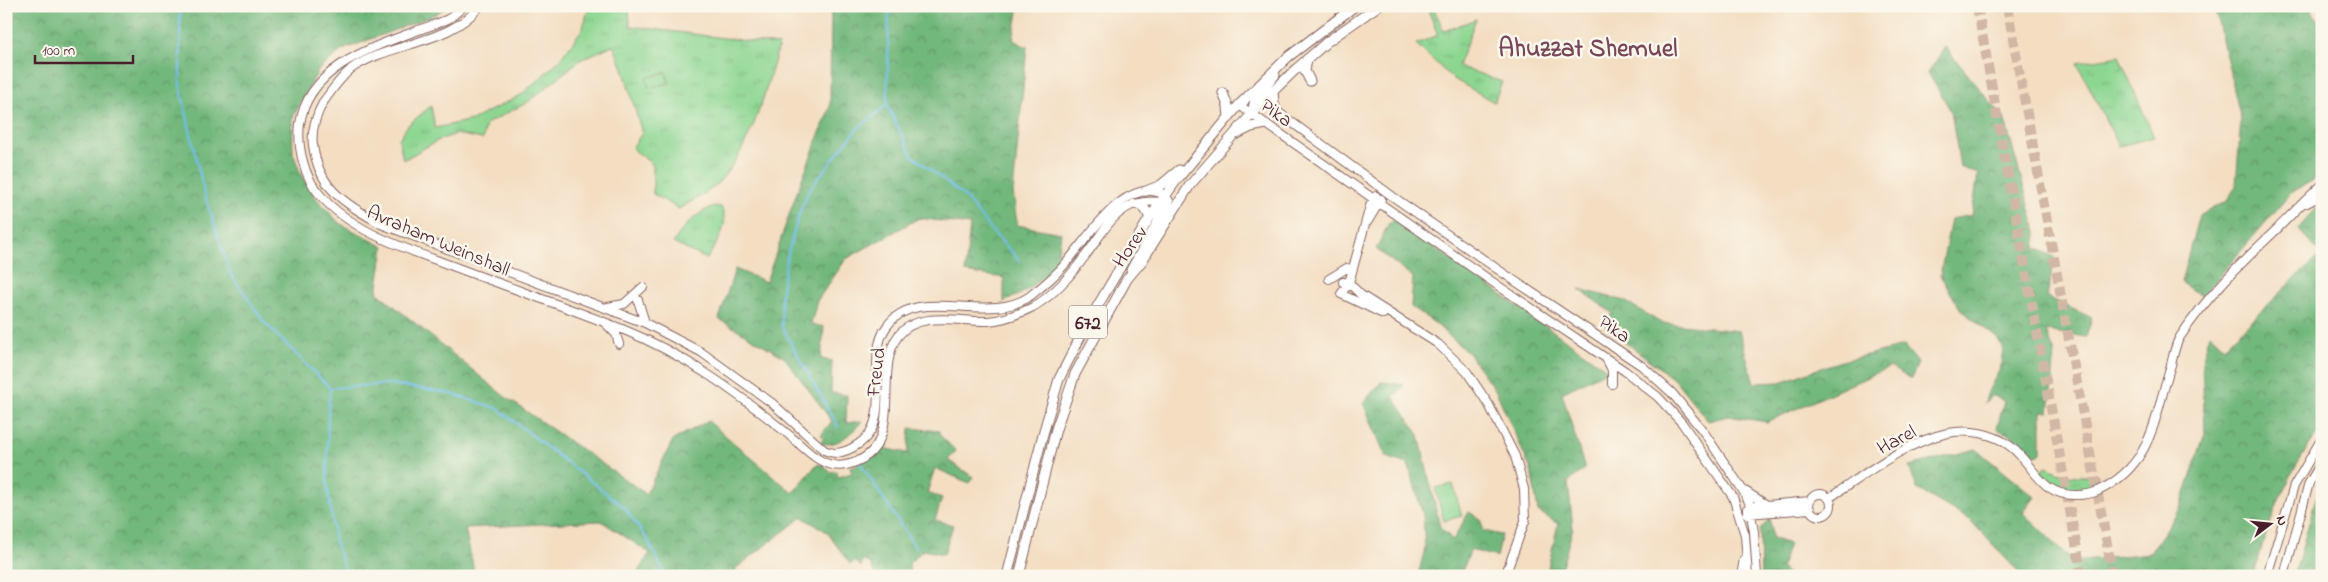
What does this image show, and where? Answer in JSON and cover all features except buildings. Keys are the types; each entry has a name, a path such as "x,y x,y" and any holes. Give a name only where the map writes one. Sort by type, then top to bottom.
{"main road":[{"name":"Avraham Weinshall","path":"464,6 448,19 366,51 343,63 327,75 312,93 300,123 300,147 307,174 318,193 362,229 625,330"},
{"name":"Avraham Weinshall","path":"480,6 461,22 444,31 364,62 350,70 334,86 319,110 312,138 315,160 321,174 324,180 350,206 381,224 631,316"},
{"name":"Horev","path":"1007,576 1059,379 1092,315 1150,217 1196,156 1239,105 1281,64 1354,6"},
{"name":"Horev","path":"1019,576 1056,429 1075,374 1127,279 1142,261 1190,185 1252,114 1259,100 1273,91 1307,59 1378,6"},
{"path":"1307,59 1305,71 1310,81"},
{"path":"1259,100 1281,64"},
{"path":"1273,91 1274,104 1278,113"},
{"path":"1223,93 1228,106 1229,118"},
{"name":"Pika","path":"1239,105 1259,100 1383,190 1642,366 1672,392 1703,431 1742,489 1751,510 1757,576"},
{"name":"Pika","path":"1239,105 1391,209 1496,285 1642,383 1682,423 1721,478 1740,515 1746,547 1748,576"},
{"path":"1228,140 1246,129 1266,124"},
{"path":"1146,192 1161,185 1196,156"},
{"name":"Harel","path":"1829,498 1892,457 1934,437 1963,431 1985,434 2009,445 2046,487 2064,495 2084,495 2097,491 2120,476 2137,461 2145,450 2179,338 2215,290 2322,185"},
{"path":"1383,190 1365,226 1341,294 1362,305 1395,318"},
{"name":"Freud","path":"631,316 701,352 772,403 824,450 838,453 855,447 873,428 877,411 880,342 888,324 896,317 903,312 921,307 998,308 1028,298 1065,264 1111,209 1123,199 1146,192 1158,192 1165,199"},
{"path":"2300,206 2322,195"},
{"path":"1127,279 1165,199"},
{"name":"Freud","path":"625,330 692,364 707,374 762,412 823,463 836,467 844,466 861,459 868,453 877,442 884,428 889,354 893,343 906,328 929,320 995,320 1012,316 1035,306 1064,282 1114,218 1134,204 1165,199 1180,200"},
{"path":"1365,226 1372,216 1377,200"},
{"path":"1134,204 1143,206 1150,217"},
{"path":"1372,216 1383,210 1391,209"},
{"path":"1346,282 1347,268 1357,250"},
{"path":"1330,279 1347,268"},
{"path":"1346,282 1361,295 1395,318 1438,344 1467,372 1489,405 1515,456 1524,489 1525,521 1505,576"},
{"path":"603,306 624,304 643,287"},
{"path":"638,300 645,323"},
{"path":"604,323 616,334 619,344"},
{"path":"1606,358 1612,370 1612,384"},
{"path":"2268,576 2294,486 2322,438"},
{"path":"2284,576 2309,483 2322,462"},
{"path":"1742,489 1768,509"},
{"path":"1740,515 1751,510 1810,505 1820,493 1829,498 1832,506 1826,514 1817,516 1810,505"},
{"path":"1754,532 1760,518 1768,509"},
{"path":"1741,576 1746,547"}],"green space":[{"path":"6,6 449,6 432,16 342,50 319,69 292,119 293,153 301,175 315,197 339,223 384,247 377,292 504,396 646,494 673,440 708,421 793,493 817,464 825,466 830,472 836,471 838,477 852,473 850,467 864,461 877,447 908,453 910,428 939,431 940,435 956,451 948,460 973,477 969,483 935,468 927,493 942,498 935,520 953,525 944,554 923,550 909,563 910,576 875,576 871,564 862,560 861,567 855,561 850,564 827,532 802,517 735,569 737,576 635,576 650,553 601,521 465,528 475,576 6,576"},
{"path":"589,6 629,6 630,26 779,45 756,119 739,153 729,169 713,188 679,209 653,194 653,165 632,148 642,133 623,68 613,45 580,60 528,102 486,124 483,139 456,134 439,140 403,160 399,139 408,125 431,106 435,128 472,120 521,95 559,61 583,28"},
{"path":"831,6 1019,6 1013,40 1027,47 1013,192 1017,225 1061,233 1056,265 1026,291 1004,302 1004,278 965,272 970,225 919,218 846,259 817,301 811,324 824,327 821,359 832,361 831,393 847,395 846,423 862,421 844,438 826,444 820,443 824,438 821,435 832,421 784,357 719,319 735,269 766,282 797,192 830,107"},
{"path":"2210,6 2310,6 2322,30 2322,175 2291,193 2202,296 2181,282 2199,215 2227,201 2236,186 2241,119 2216,14"},
{"path":"1433,7 1444,31 1476,19 1458,66 1502,82 1494,102 1452,78 1416,44 1438,35 1428,9"},
{"path":"1945,47 2004,118 2037,234 2035,248 2055,257 2047,297 2092,318 2086,337 2046,331 2055,354 2049,412 2041,411 2041,453 2039,455 2033,454 2012,436 1997,429 2004,401 1992,395 1985,403 2002,364 2002,348 1998,339 1961,310 1940,275 1951,219 1972,215 1978,174 1960,167 1951,111 1928,73"},
{"path":"2119,56 2154,137 2119,146 2077,63"},
{"path":"666,72 669,83 649,88 646,78"},
{"path":"2322,202 2322,428 2299,462 2280,498 2265,537 2254,576 2022,576 1970,520 1917,489 1909,466 1976,449 2035,497 2023,513 2073,561 2150,553 2180,509 2205,433 2202,362 2210,334 2224,347 2321,254 2298,229"},
{"path":"714,206 721,207 724,221 718,241 707,259 673,243 690,221 701,212"},
{"path":"1397,221 1608,370 1562,393 1585,469 1568,482 1573,528 1559,576 1546,576 1558,524 1538,511 1531,470 1496,391 1469,354 1436,324 1411,307 1413,277 1376,249 1389,223"},
{"path":"1579,289 1625,301 1661,323 1739,331 1754,383 1780,382 1838,362 1904,346 1918,363 1911,379 1890,367 1767,422 1728,416 1708,421 1676,381 1605,326 1612,313"},
{"path":"1381,382 1404,385 1393,397 1419,435 1440,527 1453,540 1469,512 1480,519 1484,531 1502,535 1497,557 1471,550 1460,576 1418,576 1425,548 1423,515 1408,464 1386,457 1363,403"},
{"path":"2047,467 2071,476 2098,475 2090,487 2073,491 2054,487 2041,471"},
{"path":"2322,477 2322,549 2315,576 2294,576"},
{"path":"1453,484 1462,516 1444,521 1435,488"},
{"path":"1770,518 1772,538 1789,544 1781,568 1791,576 1761,576 1760,530"}],"waterway":[{"path":"180,6 180,85 204,193 230,273 265,323 330,388 390,384 452,394 497,408 624,507 647,539 666,576"},
{"path":"889,6 887,105 912,155 965,197 992,231 1020,261"},
{"path":"838,427 782,327 781,296 786,261 798,217 809,190 856,130 887,105"},
{"path":"330,389 327,483 335,542 347,576"},
{"path":"860,463 916,548"}],"tunnel":[{"path":"1977,6 2082,576"},
{"path":"2007,6 2113,576"}],"district":[{"name":"Ahuzzat Shemuel","path":"1588,47"}]}
